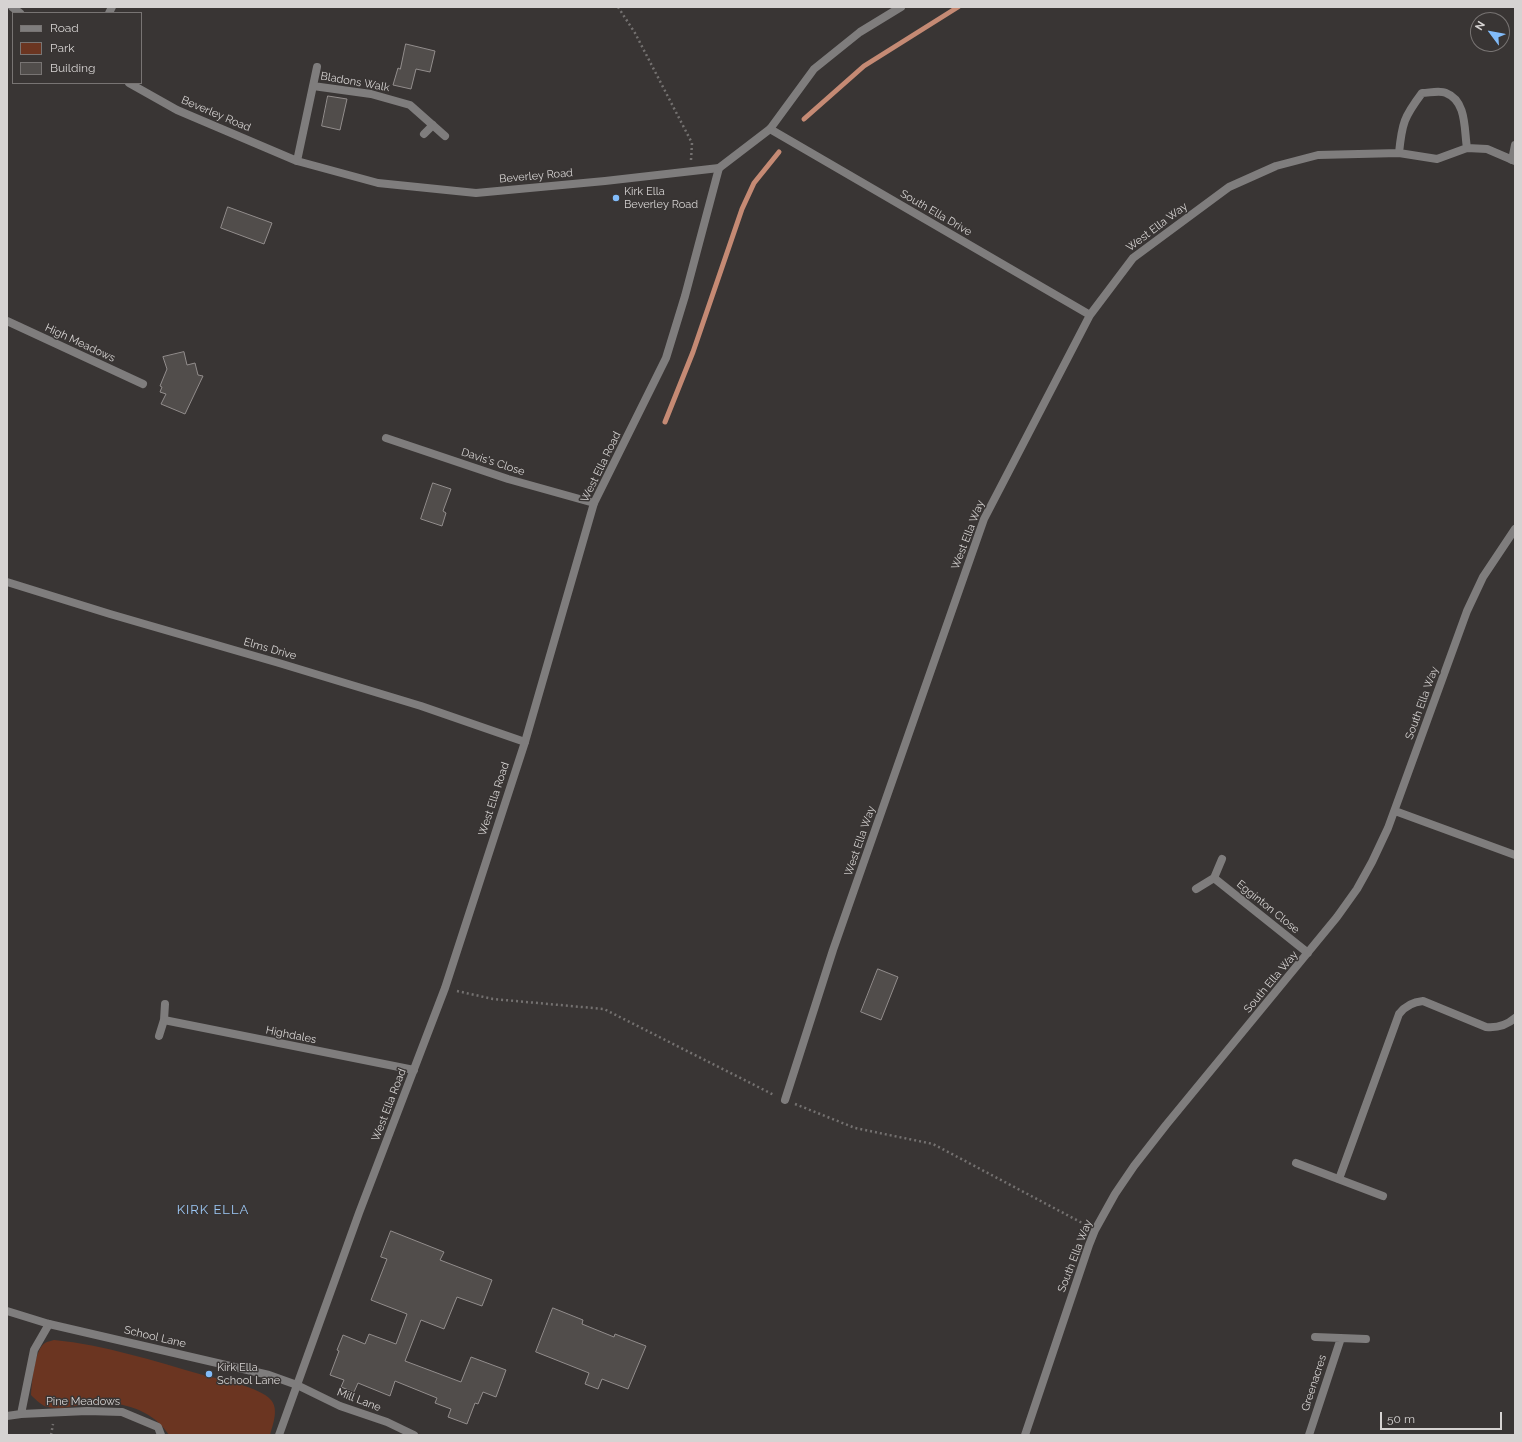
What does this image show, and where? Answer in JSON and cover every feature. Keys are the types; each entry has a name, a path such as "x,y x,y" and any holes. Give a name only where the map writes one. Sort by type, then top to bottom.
{"street":[{"name":"Beverley Road","path":"131,84 177,110 297,161 378,183 476,193 605,181 719,168 770,129 814,69 860,32 901,7"},
{"name":"Bladons Walk","path":"297,161 317,67"},
{"name":"Bladons Walk","path":"313,86 371,94 410,105 445,136"},
{"path":"1399,153 1401,130 1407,113 1422,93 1445,92 1455,98 1465,118 1467,148"},
{"path":"424,134 433,126"},
{"name":"South Ella Drive","path":"770,129 1090,315"},
{"path":"1514,161 1515,145"},
{"name":"West Ella Way","path":"785,1100 833,950 984,519 1090,315 1133,258 1229,187 1276,166 1318,155 1399,153 1436,159 1467,148 1487,149 1514,161"},
{"name":"West Ella Road","path":"280,1435 360,1213 445,988 525,742 594,503 666,358 685,296 719,168"},
{"name":"High Meadows","path":"7,321 143,384"},
{"name":"Davis's Close","path":"386,438 508,479 594,503"},
{"name":"South Ella Way","path":"1025,1435 1088,1245 1095,1230 1115,1194 1134,1166 1337,917 1357,889 1372,862 1395,811 1467,611 1483,577 1515,529"},
{"name":"Elms Drive","path":"7,582 422,706 525,742"},
{"path":"1395,811 1515,855"},
{"path":"1196,889 1214,878 1222,859"},
{"name":"Egginton Close","path":"1214,878 1308,953"},
{"path":"1339,1179 1399,1014 1403,1009 1412,1003 1423,1001 1486,1027 1498,1027 1515,1018"},
{"path":"159,1036 164,1020 165,1004"},
{"name":"Highdales","path":"164,1020 414,1070"},
{"path":"1296,1163 1383,1196"},
{"name":"School Lane","path":"7,1311 49,1324 269,1375 298,1385"},
{"path":"21,1414 34,1350 49,1324"},
{"name":"Greenacres","path":"1315,1337 1366,1340"},
{"name":"Greenacres","path":"1309,1435 1341,1338"},
{"name":"Mill Lane","path":"298,1385 340,1406 387,1422 414,1435"},
{"name":"Pine Meadows","path":"7,1416 87,1411 122,1412 158,1427 161,1435"}],"path":[{"path":"618,7 635,32 692,143 690,172"}],"green space":[{"path":"54,1340 73,1342 129,1354 249,1387 266,1395 271,1400 275,1408 275,1417 270,1435 169,1435 162,1426 146,1413 126,1406 94,1403 60,1408 46,1406 31,1395 33,1375 38,1352 41,1347 46,1342"}],"building":[{"path":"406,44 435,51 430,72 416,69 411,89 393,85 398,68 400,69"},
{"path":"328,96 347,99 340,130 322,126"},
{"path":"228,207 272,223 264,244 221,228"},
{"path":"184,352 187,365 195,363 198,375 203,376 185,414 161,404 166,394 160,392 162,387 160,386 167,369 163,357"},
{"path":"433,483 451,489 443,511 446,513 442,526 421,519"},
{"path":"878,969 898,977 881,1020 861,1012"},
{"path":"391,1231 444,1252 440,1260 492,1280 482,1306 457,1297 444,1329 421,1320 405,1361 461,1382 471,1357 506,1370 496,1397 483,1392 478,1404 475,1403 467,1424 448,1417 451,1409 435,1403 437,1398 395,1381 390,1396 358,1383 354,1392 341,1387 344,1380 330,1375 343,1335 365,1344 369,1334 396,1344 407,1314 371,1300 387,1259 381,1257"},
{"path":"553,1308 583,1320 582,1324 614,1337 615,1334 646,1346 628,1389 602,1379 598,1389 585,1384 589,1373 536,1352"}],"waterway":[{"path":"804,119 864,66 958,7"},
{"path":"665,422 693,352 742,209 754,183 779,152"}],"place":[{"name":"Kirk Ella Beverley Road","path":"616,198"},
{"name":"Kirk Ella School Lane","path":"209,1374"}],"district":[{"name":"KIRK ELLA","path":"213,1210"}]}
